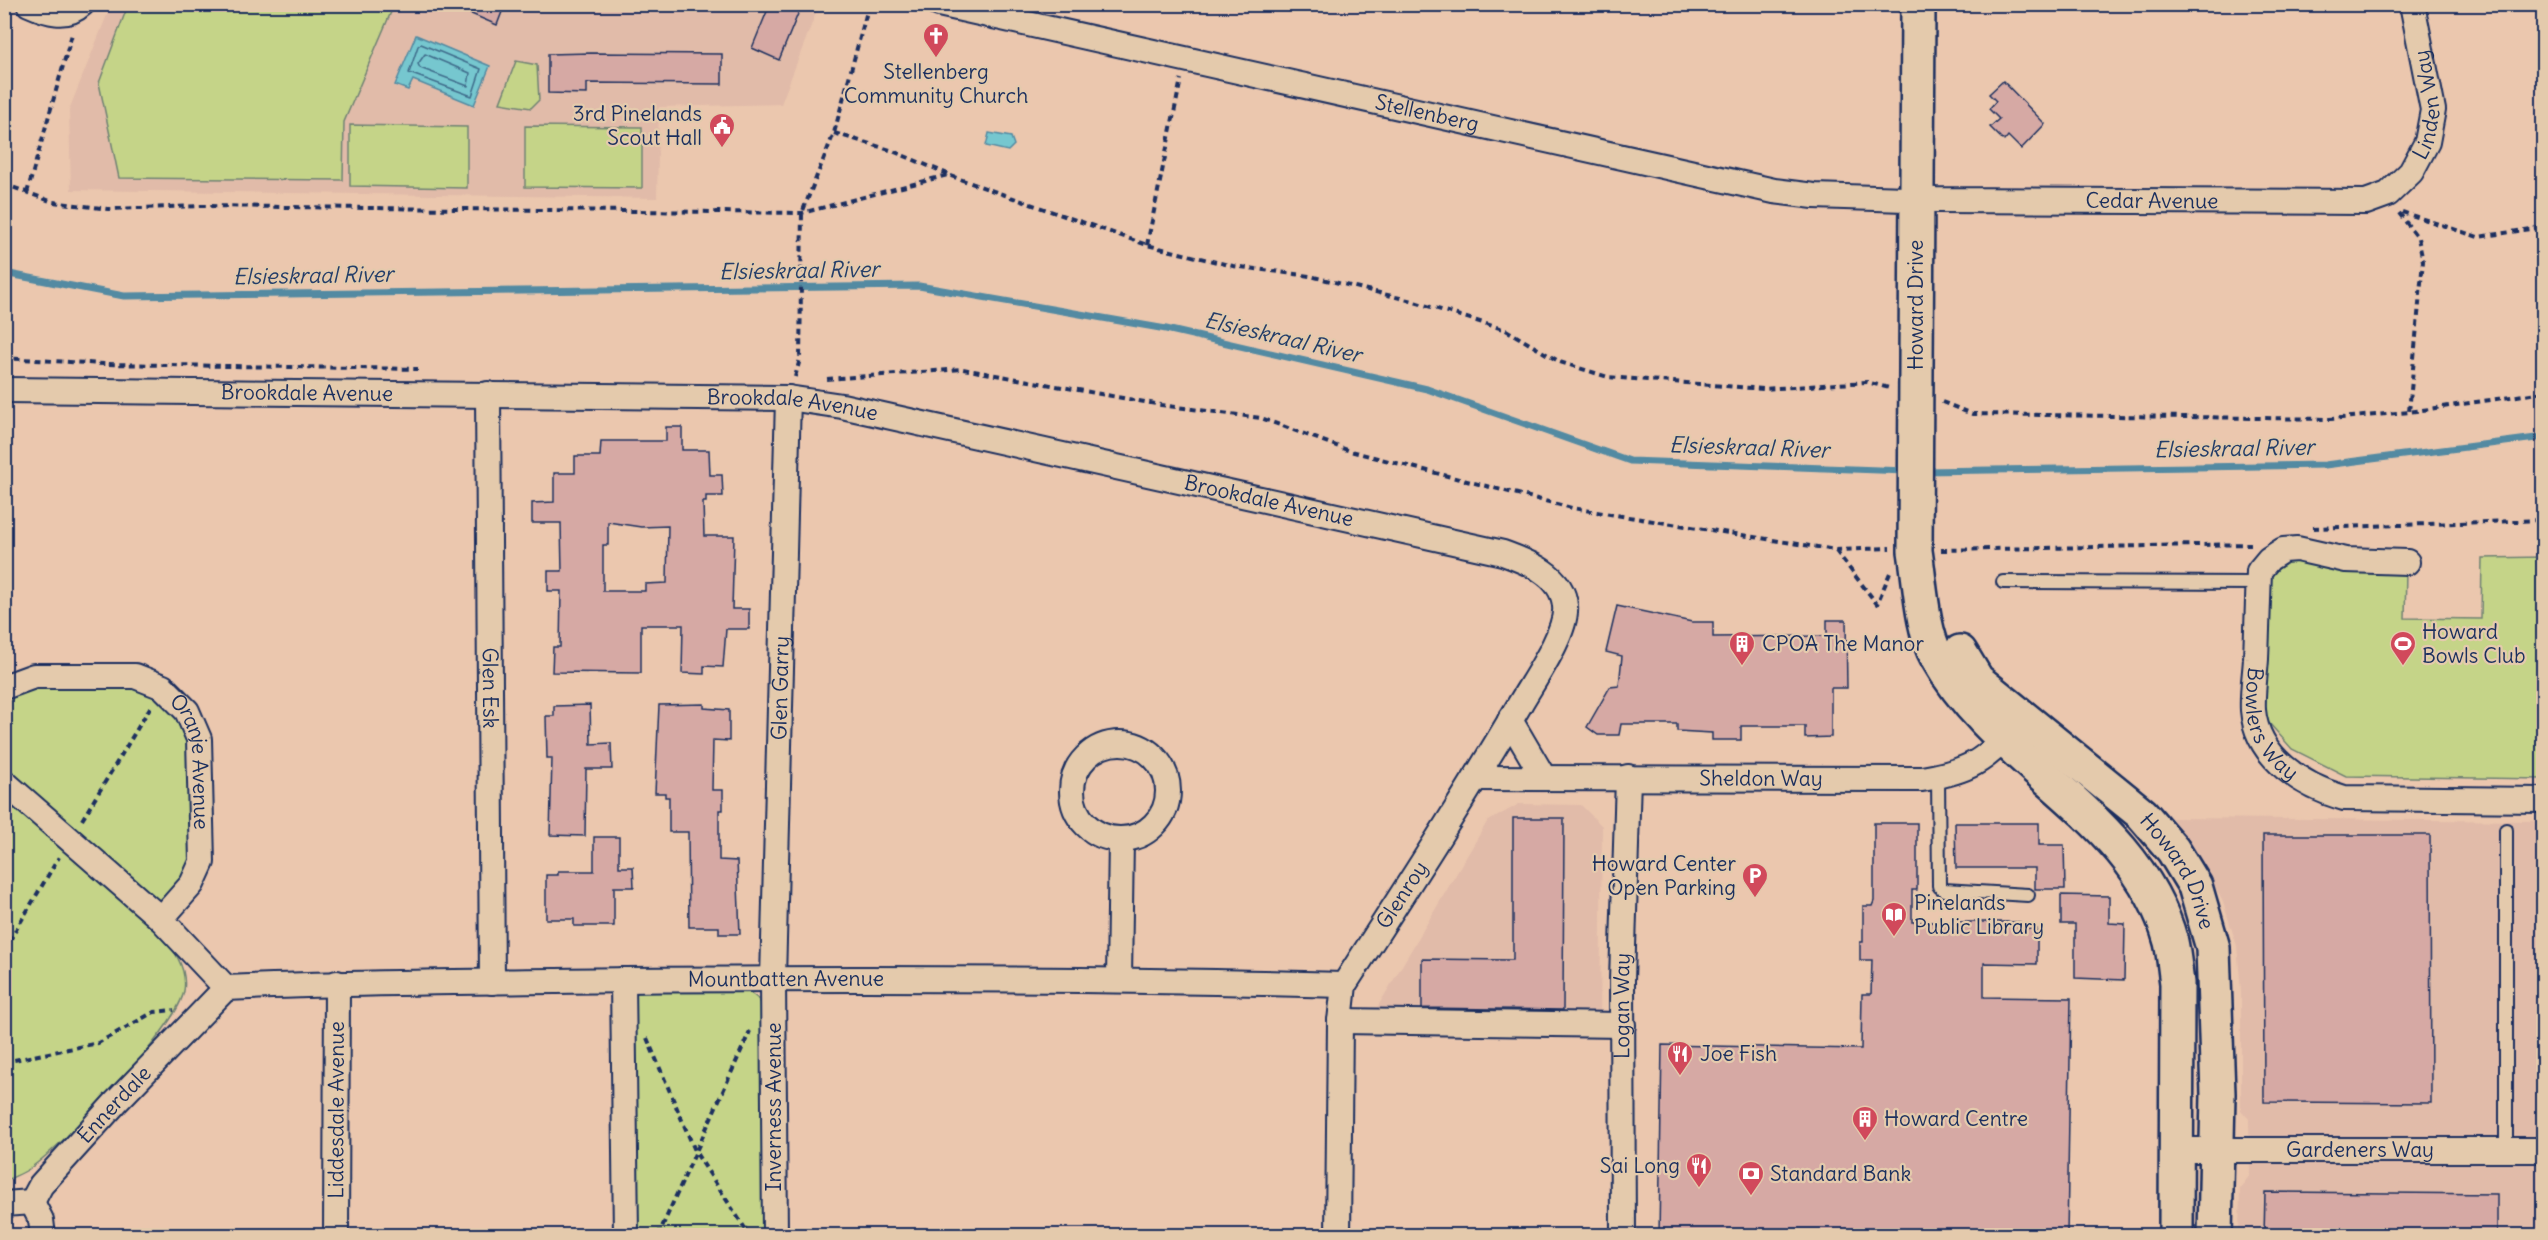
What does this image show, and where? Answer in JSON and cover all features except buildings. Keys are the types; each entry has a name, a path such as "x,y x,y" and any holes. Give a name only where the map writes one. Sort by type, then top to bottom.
{"street":[{"path":"28,4 55,14 78,8"},
{"name":"Stellenberg","path":"939,4 1774,191 1814,196 1916,199"},
{"name":"Howard Drive","path":"1918,4 1915,551 1927,633 1936,656 1968,703 2014,730 2142,814 2174,850 2195,886 2214,948 2217,1149 2215,1236"},
{"name":"Linden Way","path":"2388,194 2410,172 2427,142 2433,110 2412,4"},
{"name":"Cedar Avenue","path":"1916,199 2366,202 2388,194"},
{"name":"Brookdale Avenue","path":"4,390 788,398 842,406 1503,552 1534,565 1557,584"},
{"name":"Glen Esk","path":"488,394 492,981"},
{"name":"Glen Garry","path":"773,979 788,398"},
{"name":"Bowlers Way","path":"2407,561 2346,560 2297,549 2283,550 2269,559 2259,571 2253,711 2261,735 2273,755 2295,777 2317,790 2344,798 2544,800"},
{"name":"Glenroy","path":"1338,1236 1340,1021 1344,985 1476,778 1558,638 1566,606 1557,584"},
{"name":"Oranje Avenue","path":"4,687 34,676 135,676 163,687 187,711 199,739 202,862 192,884 161,919"},
{"path":"1510,720 1544,778"},
{"name":"Howard Drive","path":"2014,730 2109,834 2137,869 2157,905 2171,943 2177,983 2176,1236"},
{"name":"Sheldon Way","path":"1476,778 1877,780 1938,776 1970,767 1991,754 2014,730"},
{"name":"Logan Way","path":"1623,1236 1622,981 1628,777"},
{"path":"4,782 161,919 226,988"},
{"path":"1119,979 1121,839"},
{"name":"Mountbatten Avenue","path":"226,988 337,983 773,979 1119,979 1344,985"},
{"name":"Inverness Avenue","path":"773,979 775,1236"},
{"path":"623,980 626,1236"},
{"name":"Liddesdale Avenue","path":"336,1236 337,983"},
{"name":"Ennerdale","path":"32,1202 41,1185 100,1119 226,988"},
{"path":"1340,1021 1623,1025"},
{"name":"Gardeners Way","path":"2176,1150 2544,1150"},
{"path":"4,1204 32,1202 41,1220 43,1236"}],"lane":[{"path":"2003,582 2259,583"},
{"path":"1938,776 1939,886 1944,890 2028,895"},
{"path":"2506,830 2506,1150"}],"path":[{"path":"805,380 794,381 800,359 802,213 834,133 869,4"},
{"path":"27,193 72,39 78,8"},
{"path":"1147,245 1185,59"},
{"path":"834,133 890,150 948,175 1147,245 1233,266 1310,276 1408,300 1506,330 1560,362 1608,377 1764,389 1867,382 1916,407 1931,397 1972,414 2330,418 2409,411 2544,392"},
{"path":"4,184 53,202 108,209 201,206 802,213 948,175"},
{"path":"2409,411 2423,261 2418,238 2397,210 2478,237 2544,227"},
{"path":"816,380 963,369 1161,405 1261,418 1350,451 1572,508 1836,550 1915,540 2245,546 2256,542"},
{"path":"2312,528 2544,520"},
{"path":"1836,550 1877,604"},
{"path":"4,1062 98,1043 154,1012 208,1006"},
{"path":"658,1236 754,1022"},
{"path":"646,1034 696,1153 750,1236"}],"shaded area":[{"path":"111,5 819,5 781,104 659,107 657,198 71,190 69,110"},
{"path":"1519,804 1581,805 1602,826 1600,1023 1371,1018 1487,822"},
{"path":"2172,818 2543,821 2543,1235 2239,1235 2240,1188 2250,1175 2249,1119 2241,1110 2241,991 2237,946 2223,902 2199,856"}],"green space":[{"path":"128,5 394,5 344,122 343,180 119,178 99,83"},
{"path":"516,61 537,65 539,100 531,108 500,103"},
{"path":"350,125 467,127 467,188 350,186"},
{"path":"525,126 642,127 642,188 525,187"},
{"name":"Howard Bowls Club","path":"2543,557 2543,779 2346,776 2292,749 2261,714 2265,578 2290,561 2406,571 2405,618 2481,619 2482,558"},
{"path":"128,684 155,694 186,722 196,862 160,903 5,777 5,693 18,685"},
{"path":"5,795 158,930 178,958 185,982 184,991 176,1009 161,1032 117,1086 45,1156 26,1171 5,1181"},
{"path":"642,986 745,989 757,998 766,1010 765,1235 632,1235 633,992"}],"water":[{"path":"416,35 490,66 474,105 413,80 408,90 395,85"},
{"path":"989,133 1011,137 1014,145 1008,151 986,146"}],"waterway":[{"name":"Elsieskraal River","path":"4,273 124,296 919,286 1166,329 1427,389 1630,461 1906,471"},
{"name":"Elsieskraal River","path":"1923,471 2325,465 2544,437"}],"place":[{"name":"Stellenberg Community Church","path":"936,59"},
{"name":"3rd Pinelands Scout Hall","path":"722,149"},
{"name":"CPOA The Manor","path":"1742,667"},
{"name":"Howard Bowls Club","path":"2403,667"},
{"name":"Howard Center Open Parking","path":"1755,899"},
{"name":"Pinelands Public Library","path":"1894,938"},
{"name":"Joe Fish","path":"1680,1077"},
{"name":"Howard Centre","path":"1865,1142"},
{"name":"Sai Long","path":"1699,1189"},
{"name":"Standard Bank","path":"1751,1197"}]}
